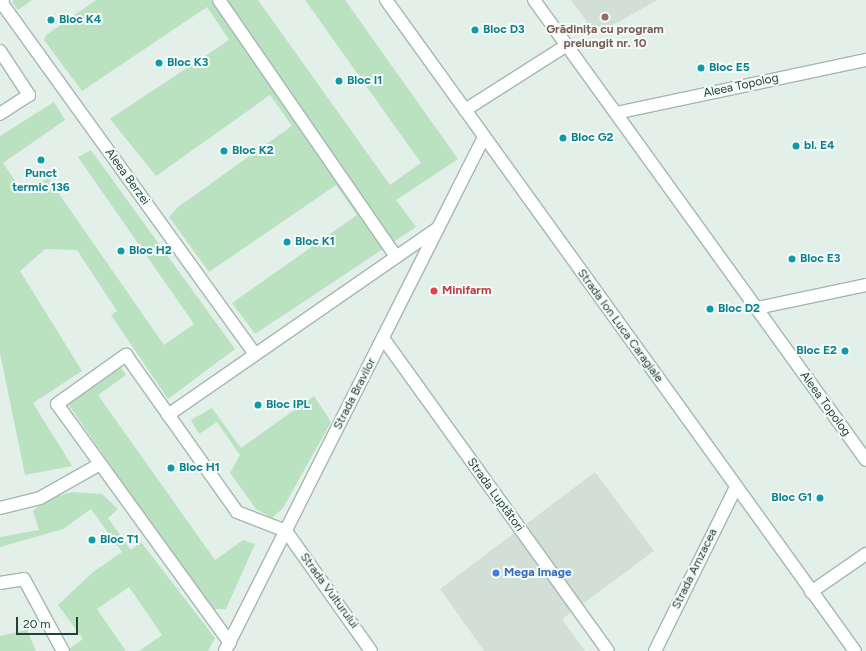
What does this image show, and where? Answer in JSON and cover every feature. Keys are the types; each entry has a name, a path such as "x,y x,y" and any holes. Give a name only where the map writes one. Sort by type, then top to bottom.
{"street":[{"path":"219,0 396,257"},
{"name":"Strada Ion Luca Caragiale","path":"386,0 811,592 855,651"},
{"name":"Aleea Topolog","path":"534,0 866,460"},
{"name":"Aleea Berzei","path":"1,1 255,354"},
{"path":"465,110 567,45"},
{"path":"0,51 29,95 0,114"},
{"name":"Aleea Topolog","path":"616,113 866,60"},
{"name":"Strada Bravilor","path":"227,647 484,137"},
{"path":"168,415 438,228"},
{"path":"757,308 866,285"},
{"name":"Strada Luptători","path":"383,338 608,651"},
{"path":"227,647 57,404 126,355 237,512 286,531"},
{"path":"0,508 40,498 100,464"},
{"name":"Strada Amzacea","path":"654,651 736,487"},
{"name":"Strada Vulturului","path":"286,531 372,651"},
{"path":"811,592 866,554"},
{"path":"0,583 24,579 63,651"}],"shaded area":[{"name":"Grădinița cu program prelungit nr. 10","path":"571,0 658,0 596,34"},
{"path":"595,472 654,551 562,619 585,651 484,651 440,589"}],"green space":[{"path":"14,0 32,0 18,10 12,2"},
{"path":"96,0 258,0 390,185 421,163 305,0 345,0 458,159 396,200 416,227 255,334 232,303 357,215 336,185 209,272 169,217 178,207 292,126 270,95 156,176 110,119 229,40 207,7 82,91 44,40 46,35"},
{"path":"54,102 65,120 3,163 24,194 48,178 164,345 194,324 78,157 91,150 235,349 168,399 111,315 117,311 77,250 45,249 20,271 82,371 33,403 72,466 25,475 0,353 0,136"},
{"path":"120,366 126,375 98,395 215,560 243,540 255,544 226,609 213,609 202,597 68,404"},
{"path":"314,396 331,422 283,508 272,518 256,509 230,473 240,455 217,422 199,434 191,420 212,408 241,448"},
{"path":"72,492 102,494 118,509 108,518 131,550 141,542 215,638 208,651 139,651 162,635 129,587 97,609 126,651 66,651 83,639 58,605 93,572 122,552 91,509 63,529 0,547 0,537 39,530 33,511 46,500"},
{"path":"27,630 36,651 0,651 0,636"}],"place":[{"name":"Grădinița cu program prelungit nr. 10","path":"605,17"},
{"name":"Bloc K4","path":"51,20"},
{"name":"Bloc D3","path":"475,30"},
{"name":"Bloc K3","path":"159,63"},
{"name":"Bloc E5","path":"701,68"},
{"name":"Bloc I1","path":"339,81"},
{"name":"Bloc G2","path":"563,138"},
{"name":"bl. E4","path":"796,146"},
{"name":"Bloc K2","path":"224,151"},
{"name":"Punct termic 136","path":"41,160"},
{"name":"Bloc K1","path":"287,242"},
{"name":"Bloc H2","path":"121,251"},
{"name":"Bloc E3","path":"792,259"},
{"name":"Minifarm","path":"434,291"},
{"name":"Bloc D2","path":"710,309"},
{"name":"Bloc E2","path":"845,351"},
{"name":"Bloc IPL","path":"258,405"},
{"name":"Bloc H1","path":"171,468"},
{"name":"Bloc G1","path":"820,498"},
{"name":"Bloc T1","path":"92,540"},
{"name":"Mega Image","path":"496,573"}]}
